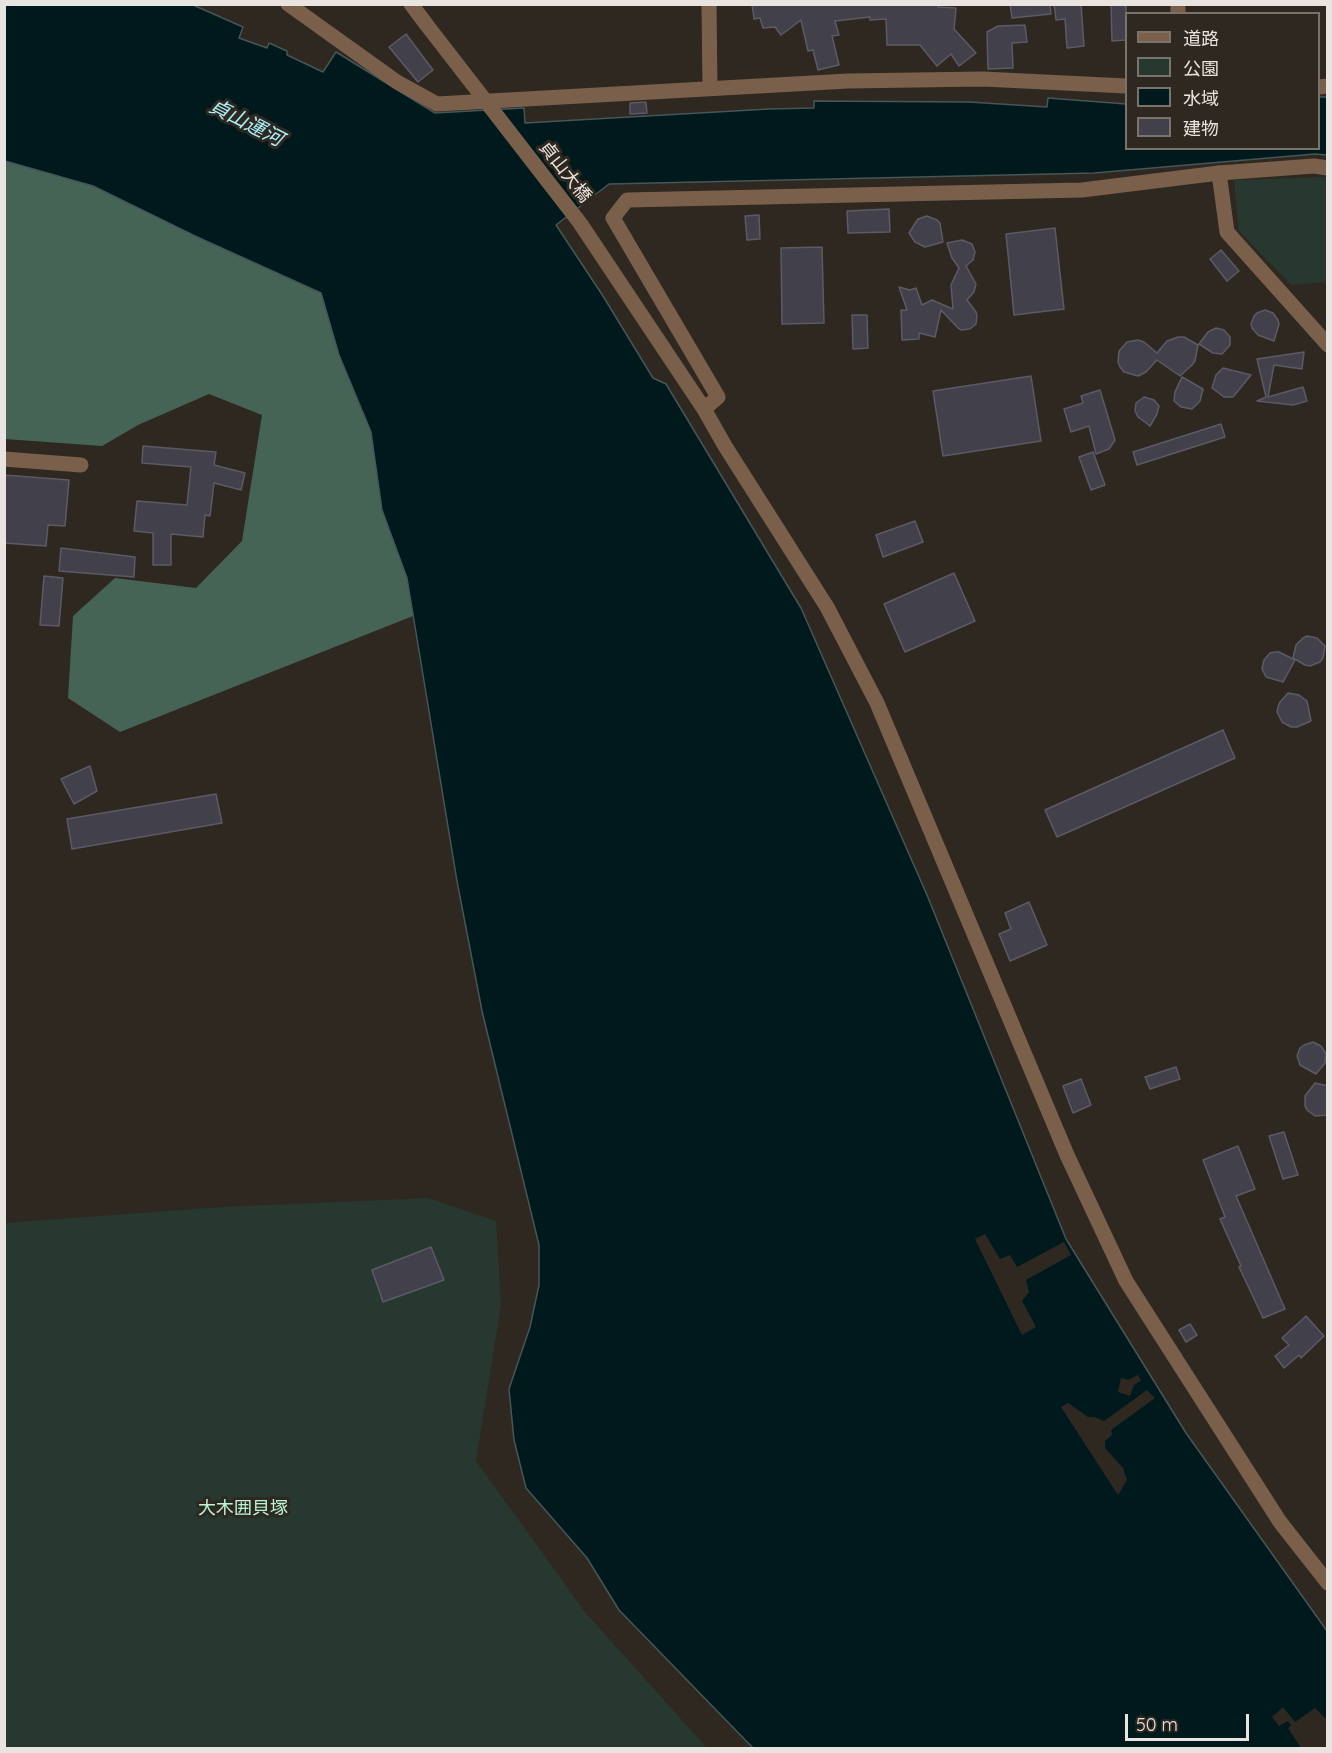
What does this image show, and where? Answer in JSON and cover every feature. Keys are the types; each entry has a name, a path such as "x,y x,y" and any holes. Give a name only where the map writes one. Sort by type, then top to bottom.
{"street":[{"path":"288,4 397,82 437,104 848,81 983,79 1125,86"},
{"name":"貞山大橋","path":"411,4 580,223 704,409 827,607 877,703 1062,1145 1126,1281 1280,1522 1328,1583"},
{"path":"709,4 710,88"},
{"path":"704,409 718,397 613,218 627,200 1082,190 1219,172 1314,166 1328,168"},
{"path":"1219,172 1227,232 1328,345"},
{"path":"4,459 81,465"}],"green space":[{"path":"4,161 93,186 195,236 322,293 339,355 371,432 382,510 407,578 413,616 120,732 68,698 73,616 115,578 196,588 242,541 262,415 209,394 138,425 102,446 5,439"},
{"path":"1327,177 1327,282 1291,285 1239,231 1234,180"},
{"name":"大木囲貝塚","path":"428,1198 496,1221 501,1305 476,1461 585,1612 707,1748 5,1748 5,1223 222,1207"}],"water":[{"name":"貞山運河","path":"4,5 193,5 243,27 239,38 267,48 269,43 287,51 287,55 323,72 336,52 435,113 524,108 525,123 814,108 814,101 969,102 1047,107 1048,98 1125,104 1125,150 1320,150 1320,97 1327,97 1327,155 1315,154 1094,173 609,184 556,225 653,378 666,384 801,608 927,895 1066,1239 1186,1433 1327,1631 1327,1748 753,1748 619,1610 587,1558 526,1488 514,1440 509,1389 530,1327 539,1285 539,1245 482,1011 457,881 407,578 382,510 371,432 339,355 321,293 195,236 93,186 5,161"}],"pier":[{"path":"985,1234 1000,1259 1010,1255 1017,1267 1064,1242 1071,1255 1026,1280 1029,1292 1022,1301 1036,1327 1022,1335 975,1239"},
{"path":"1138,1375 1141,1381 1134,1385 1130,1396 1118,1392 1121,1378 1128,1380"},
{"path":"1147,1390 1155,1398 1111,1430 1112,1435 1105,1441 1105,1448 1123,1468 1127,1480 1118,1495 1061,1407 1068,1403 1088,1417 1104,1421"},
{"path":"1283,1707 1295,1722 1315,1708 1327,1720 1327,1748 1301,1748 1288,1728 1291,1725 1288,1721 1279,1726 1272,1717"}],"building":[{"path":"752,4 938,4 938,7 956,8 954,29 976,53 959,66 951,54 937,66 920,45 887,45 886,19 870,20 870,17 835,21 839,35 832,36 839,65 818,70 813,50 808,51 801,20 781,35 775,27 763,28 760,18 754,19"},
{"path":"1010,4 1050,4 1051,14 1012,18"},
{"path":"1054,4 1081,4 1084,46 1067,48 1065,19 1056,20"},
{"path":"1111,4 1126,4 1125,40 1112,41"},
{"path":"1025,25 1027,42 1012,43 1013,68 988,69 987,32 998,26"},
{"path":"406,34 433,70 418,82 389,47"},
{"path":"646,102 647,113 630,114 630,103"},
{"path":"889,209 890,232 848,233 847,211"},
{"path":"759,215 760,239 747,240 745,216"},
{"path":"927,216 940,223 943,242 925,247 915,242 909,233 918,219"},
{"path":"1055,228 1064,309 1014,315 1006,234"},
{"path":"962,240 972,244 975,252 973,260 966,266 976,284 974,292 967,300 976,312 976,324 970,329 961,330 941,310 935,337 919,333 919,339 902,340 901,310 907,310 899,287 910,290 916,288 922,305 932,300 953,309 951,285 959,268 952,258 947,243"},
{"path":"822,247 824,323 782,324 781,248"},
{"path":"1221,250 1239,271 1227,281 1210,259"},
{"path":"1265,310 1273,313 1278,320 1274,341 1258,335 1252,328 1254,316"},
{"path":"852,315 867,315 868,348 853,349"},
{"path":"1216,328 1224,330 1230,337 1230,345 1222,354 1213,353 1199,344 1208,332"},
{"path":"1184,337 1198,345 1195,361 1180,376 1157,360 1146,372 1138,376 1124,372 1120,367 1119,351 1127,342 1138,340 1144,342 1157,353 1167,341"},
{"path":"1304,352 1302,369 1274,365 1268,397 1303,387 1307,401 1293,405 1257,401 1266,397 1257,359"},
{"path":"1223,368 1251,375 1233,397 1224,397 1212,388 1216,375"},
{"path":"1031,376 1041,441 943,456 933,391"},
{"path":"1182,377 1203,389 1200,401 1192,409 1181,407 1174,401 1175,392"},
{"path":"1100,390 1115,440 1109,449 1096,454 1089,426 1071,432 1064,409 1083,403 1081,396"},
{"path":"1144,397 1154,400 1159,406 1150,426 1138,417 1135,411 1136,403"},
{"path":"1221,424 1225,437 1137,465 1133,452"},
{"path":"143,446 216,452 214,465 245,473 241,490 214,483 210,516 205,515 203,537 171,534 171,565 153,565 153,533 134,531 137,501 187,505 191,467 142,463"},
{"path":"1093,452 1105,485 1091,490 1079,457"},
{"path":"4,475 69,480 65,526 48,525 46,546 4,543"},
{"path":"915,521 923,542 883,557 876,535"},
{"path":"61,548 135,557 134,577 59,571"},
{"path":"954,573 975,621 905,652 884,604"},
{"path":"44,576 63,578 59,626 40,625"},
{"path":"1307,636 1317,638 1325,646 1320,662 1310,666 1293,658 1296,645"},
{"path":"1279,652 1295,660 1283,682 1266,677 1262,669 1264,660 1270,653"},
{"path":"1288,693 1299,695 1307,701 1311,721 1297,727 1291,727 1282,722 1277,712 1278,707"},
{"path":"1223,730 1235,758 1057,837 1045,810"},
{"path":"90,766 97,791 74,804 61,779"},
{"path":"216,794 222,823 72,849 67,819"},
{"path":"1029,902 1047,945 1010,961 999,934 1011,929 1005,913"},
{"path":"1313,1042 1321,1046 1326,1054 1325,1063 1316,1074 1300,1065 1297,1056 1300,1048"},
{"path":"1176,1067 1180,1079 1150,1089 1145,1077"},
{"path":"1081,1079 1091,1105 1073,1113 1063,1086"},
{"path":"1315,1083 1328,1086 1328,1115 1315,1116 1305,1106 1305,1096"},
{"path":"1284,1132 1298,1175 1283,1179 1269,1136"},
{"path":"1238,1146 1255,1189 1236,1196 1285,1309 1263,1318 1220,1219 1225,1217 1203,1160"},
{"path":"431,1247 444,1280 383,1302 372,1270"},
{"path":"1306,1316 1324,1336 1301,1358 1299,1355 1284,1368 1275,1356 1289,1345 1282,1338"},
{"path":"1190,1324 1197,1335 1186,1342 1179,1330"}]}
